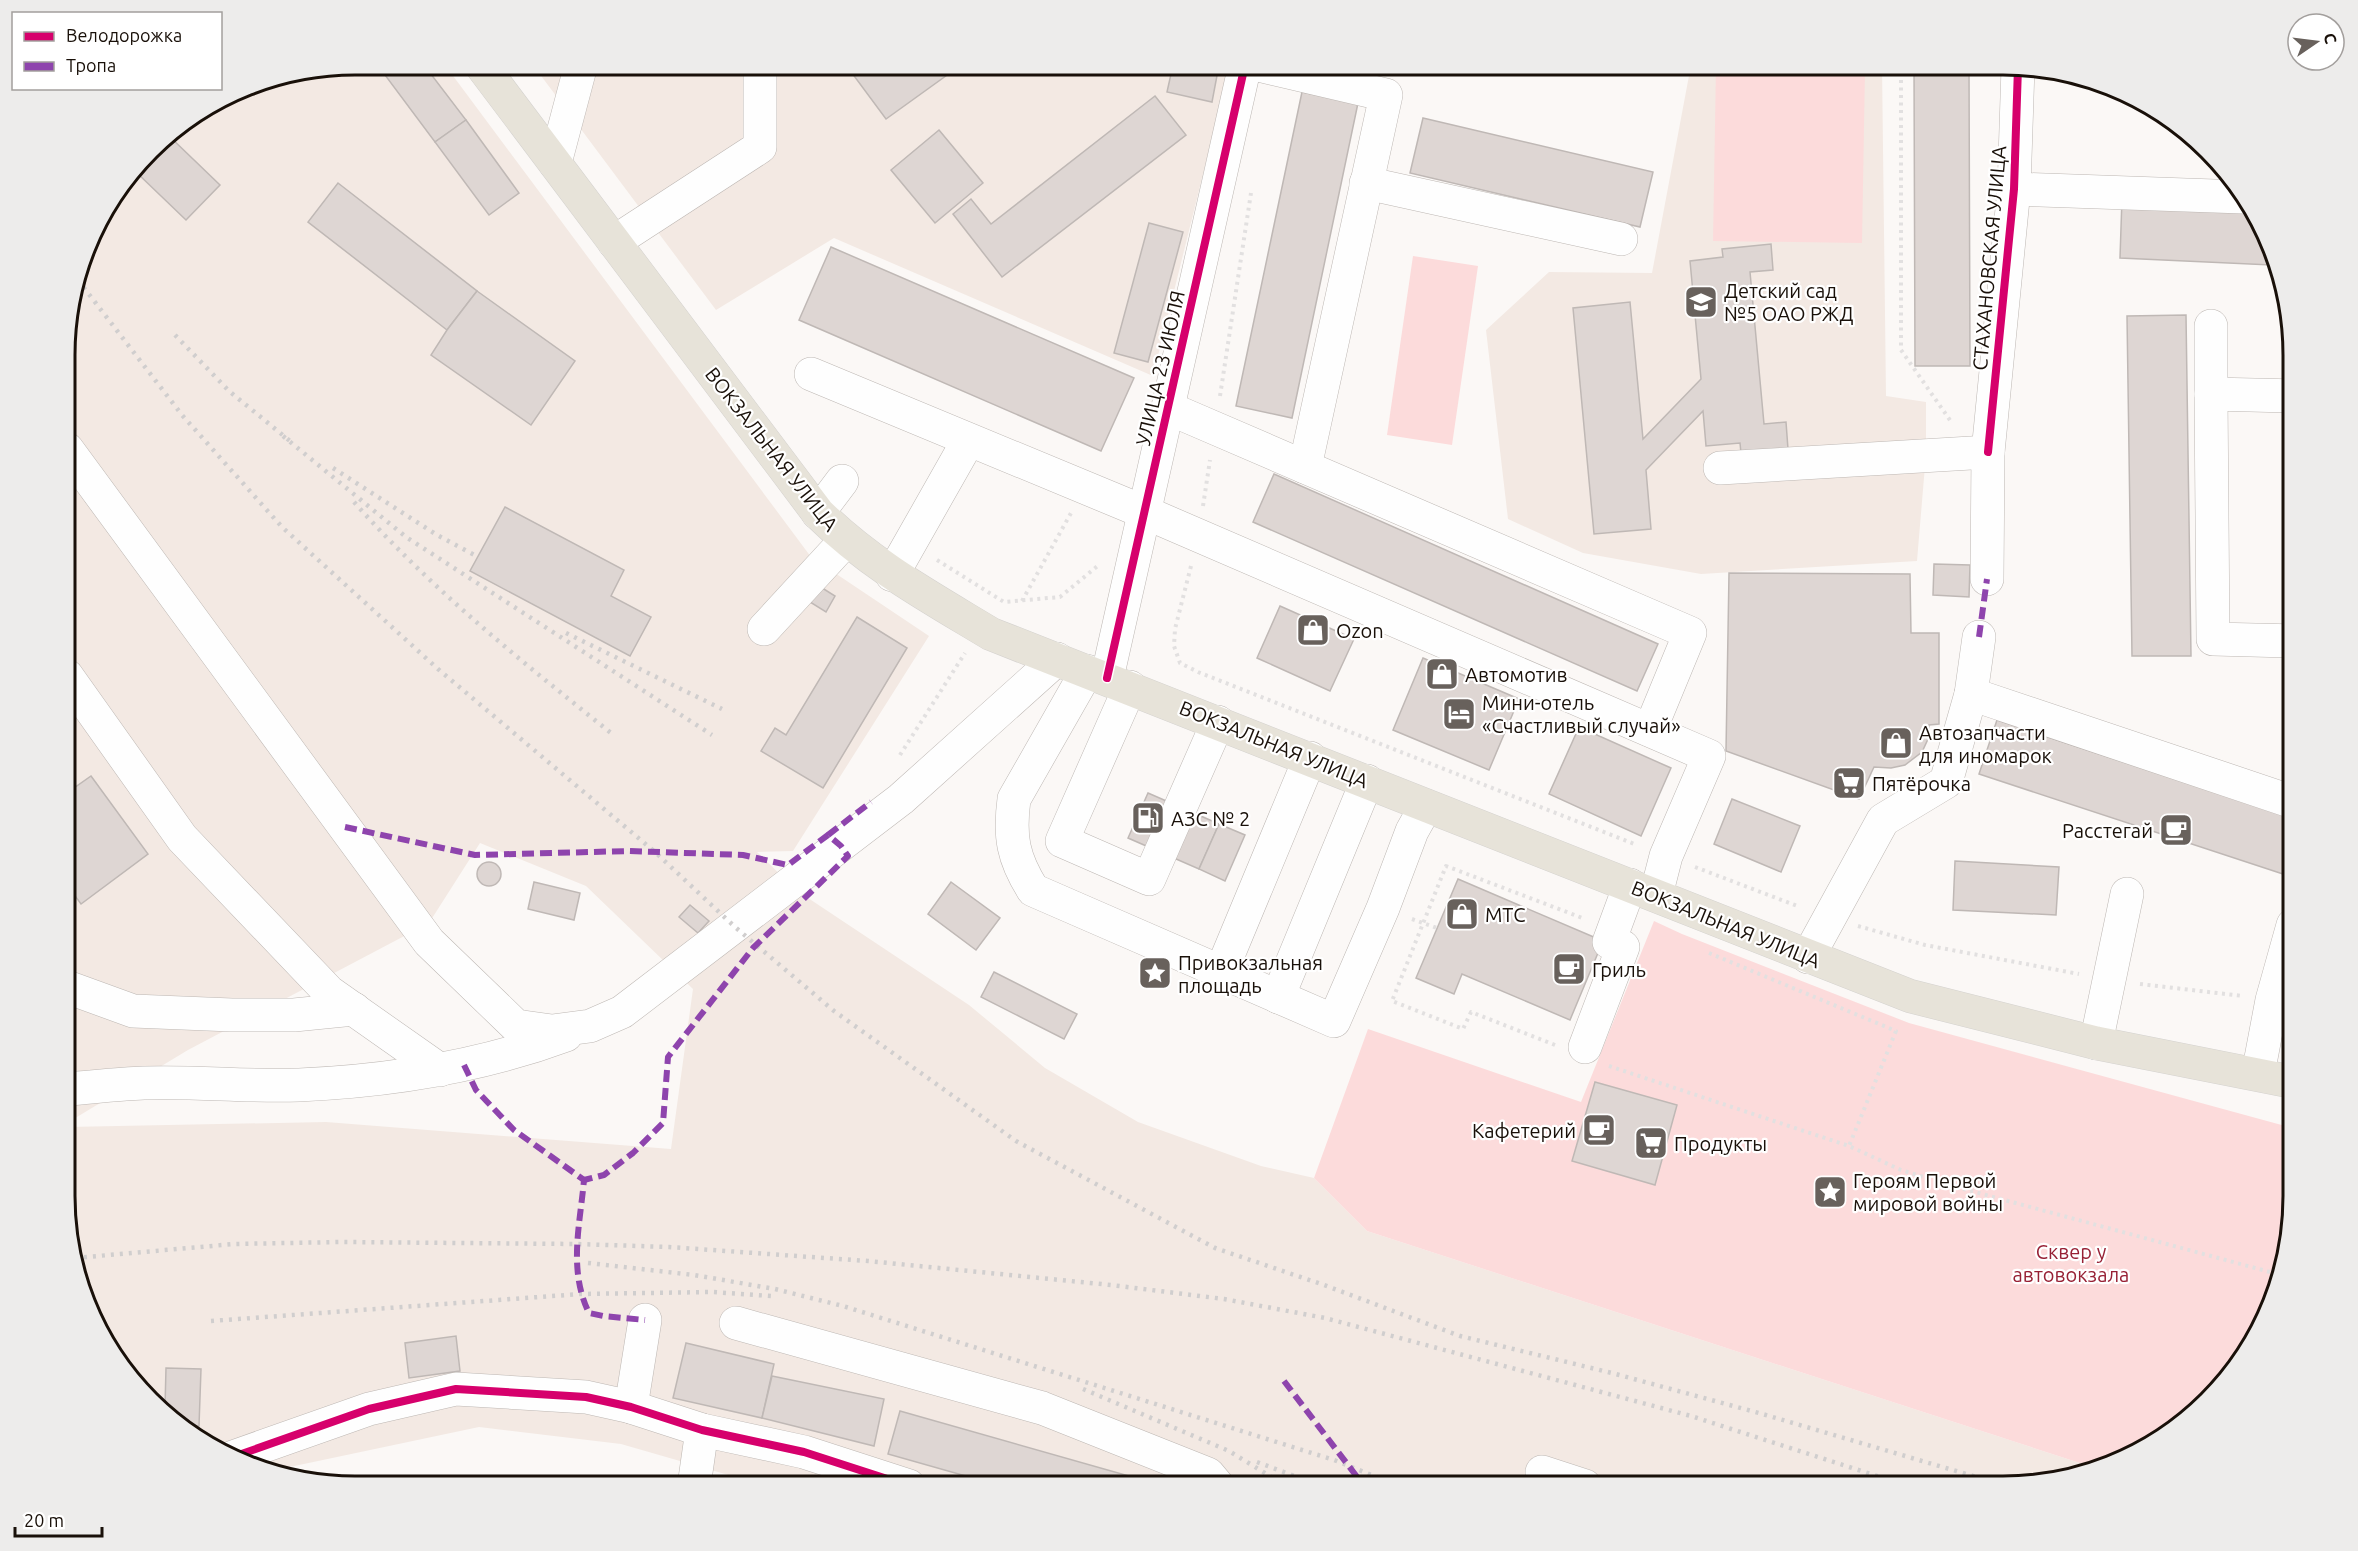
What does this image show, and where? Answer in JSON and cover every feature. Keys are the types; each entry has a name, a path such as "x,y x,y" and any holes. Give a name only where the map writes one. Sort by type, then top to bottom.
{"main road":[{"name":"ВОКЗАЛЬНАЯ УЛИЦА","path":"489,75 818,513 846,540 892,575 991,634 1910,996 2096,1043 2283,1080"}],"street":[{"path":"555,163 578,75"},
{"path":"614,242 760,147 760,75"},
{"name":"УЛИЦА 23 ИЮЛЯ","path":"1108,679 1243,75"},
{"path":"1305,75 1386,94 1305,467"},
{"name":"СТАХАНОВСКАЯ УЛИЦА","path":"1987,579 1981,453 2014,189 2018,76"},
{"path":"1366,183 1621,239"},
{"path":"2014,189 2234,198"},
{"path":"2211,326 2213,639 2283,641"},
{"path":"811,374 1144,512 1709,756 1666,856 1613,929 1609,942 1623,947 1581,1052"},
{"path":"2211,394 2283,396"},
{"path":"1167,408 1690,633 1650,730"},
{"path":"892,575 968,441"},
{"path":"1720,468 1926,454 1981,453"},
{"path":"75,459 429,942 516,1026 552,1031 590,1026"},
{"path":"818,513 842,481"},
{"path":"764,629 846,540"},
{"path":"1808,957 1883,820 1946,782 1971,694 1979,637"},
{"path":"75,1088 143,1083 298,1084 408,1076 476,1063 532,1048 590,1026 622,1012 901,799 1057,659"},
{"path":"1108,679 1062,841 1149,879 1218,722"},
{"path":"1108,679 1048,740 1014,799 1011,822 1012,845 1019,868 1033,890 1334,1021 1383,908 1412,831 1426,806"},
{"path":"75,687 182,838 329,992 440,1070"},
{"path":"1971,694 2283,799"},
{"path":"1221,972 1310,758"},
{"path":"1278,997 1367,781"},
{"path":"2096,1043 2127,894"},
{"path":"2258,1074 2272,1000 2283,961"},
{"path":"75,990 133,1011 263,1015 354,1010"},
{"path":"631,1407 645,1320"},
{"path":"736,1323 1042,1408 1210,1476"},
{"path":"247,1454 369,1409 456,1389 586,1397 631,1407 702,1430 804,1452 878,1476"},
{"path":"695,1476 702,1430"},
{"path":"1542,1472 1554,1476"}],"path":[{"path":"1901,75 1901,350 1981,453"},
{"path":"1021,602 1085,488"},
{"path":"910,544 1004,602 1060,597 1097,568 1103,560"},
{"path":"896,762 966,651 973,655"},
{"path":"1613,929 1446,866 1392,1001 1463,1029 1471,1012 1849,1146 1901,1170 2272,1272"},
{"path":"1699,949 1896,1031 1849,1146"}],"shaded area":[{"path":"355,75 452,75 811,557 929,636 793,851 757,852 796,890 969,1005 1045,1068 1138,1122 1261,1166 1314,1178 1367,1231 2083,1464 2039,1474 2003,1476 732,1476 621,1444 479,1427 288,1467 248,1455 200,1429 157,1394 122,1351 96,1303 80,1250 75,1196 75,1127 326,1122 671,1149 693,989 586,886 480,843 429,923 188,1050 75,1118 75,355 80,301 96,248 122,200 157,157 200,122 248,96 301,80"},
{"path":"540,75 1228,75 1153,376 834,238 716,310"},
{"name":"Детский сад №5 ОАО РЖД","path":"1689,75 1882,75 1886,396 1926,402 1926,454 1917,561 1701,574 1583,553 1508,519 1486,330 1549,272 1652,273"}],"green space":[{"path":"1716,75 1865,75 1862,243 1713,241"},
{"path":"1413,256 1478,266 1452,445 1387,435"},
{"name":"Сквер у автовокзала","path":"1654,921 1909,1023 2283,1125 2283,1196 2278,1250 2268,1286 2254,1320 2236,1351 2213,1381 2188,1406 2158,1429 2110,1455 2083,1464 1367,1231 1314,1178 1368,1029 1581,1102"}],"building":[{"path":"385,75 432,75 466,120 435,142"},
{"path":"853,75 947,75 886,119"},
{"path":"1171,75 1217,75 1212,102 1167,92"},
{"path":"1914,75 1969,75 1970,366 1915,366"},
{"path":"1302,92 1358,103 1292,418 1236,406"},
{"path":"1155,96 1186,135 1002,277 953,214 971,199 991,224"},
{"path":"1423,118 1653,172 1640,227 1410,173"},
{"path":"466,120 519,193 489,215 435,142"},
{"path":"939,130 983,183 935,223 891,170"},
{"path":"175,141 220,185 186,220 140,176"},
{"path":"338,183 477,291 447,330 308,222"},
{"path":"2122,198 2238,203 2254,231 2268,265 2120,258"},
{"path":"1149,223 1183,232 1148,362 1114,353"},
{"path":"1771,244 1773,270 1750,272 1764,424 1786,422 1788,449 1741,453 1740,443 1706,446 1703,411 1646,470 1651,529 1594,534 1573,308 1630,302 1643,439 1701,379 1690,261 1723,257 1722,249"},
{"path":"831,247 1134,378 1101,451 799,320"},
{"path":"477,291 575,361 531,425 431,355"},
{"path":"2186,315 2191,656 2132,656 2127,316"},
{"path":"1274,474 1658,644 1637,691 1253,522"},
{"path":"505,507 624,570 611,596 651,617 630,656 470,571"},
{"path":"1934,564 1970,565 1969,597 1933,595"},
{"path":"1729,573 1910,574 1911,633 1939,633 1939,724 1929,725 1928,739 1922,752 1905,765 1891,768 1874,767 1859,799 1726,751"},
{"path":"819,586 835,596 826,612 810,602"},
{"path":"1280,606 1354,639 1330,691 1257,658"},
{"path":"857,617 907,648 823,788 761,751 775,728 786,735"},
{"path":"1423,658 1519,699 1489,770 1393,730"},
{"path":"1997,720 2283,815 2283,874 1979,774"},
{"path":"1579,727 1671,768 1641,836 1549,794"},
{"path":"91,776 148,854 81,904 75,896 75,787"},
{"path":"1148,793 1219,824 1199,869 1128,838"},
{"path":"1732,799 1800,826 1781,872 1714,844"},
{"path":"1219,824 1245,835 1225,881 1199,869"},
{"path":"1955,861 2059,867 2056,915 1953,910"},
{"path":"489,862 494,863 500,869 500,879 494,885 489,886 484,885 478,879 477,874 478,869 484,863"},
{"path":"1458,879 1603,941 1570,1020 1462,974 1454,994 1416,978"},
{"path":"534,882 580,893 574,920 528,909"},
{"path":"951,882 1000,918 976,950 928,914"},
{"path":"690,905 709,921 698,933 679,917"},
{"path":"994,972 1077,1014 1064,1039 981,997"},
{"path":"1595,1082 1677,1105 1655,1185 1572,1161"},
{"path":"456,1336 460,1371 409,1378 405,1343"},
{"path":"686,1343 774,1364 762,1418 673,1398"},
{"path":"166,1368 201,1369 199,1426 196,1426 165,1402"},
{"path":"772,1376 884,1399 874,1446 762,1418"},
{"path":"900,1411 1129,1476 966,1476 888,1454"}],"railway":[{"path":"84,287 182,415 282,527 438,669 655,852 735,927 834,1011 1016,1141 1215,1248 1324,1285 1460,1336 1612,1373 1759,1413 1973,1476"},
{"path":"175,335 229,391 290,441"},
{"path":"283,436 406,537 712,735"},
{"path":"333,468 437,535 478,557"},
{"path":"354,502 383,534 445,594 510,651 611,733"},
{"path":"566,633 722,709"},
{"path":"82,1257 234,1244 342,1242 577,1244 669,1247 868,1261 1111,1285 1224,1299 1325,1318 1691,1416 1877,1476"},
{"path":"588,1263 694,1275 775,1289 843,1306 1334,1460 1374,1476"},
{"path":"211,1321 580,1294 713,1292 771,1296"},
{"path":"1083,1389 1229,1451 1270,1476"},
{"path":"1257,1462 1294,1476"}],"marked path":[{"path":"1979,637 1987,579"},
{"path":"828,835 871,802"},
{"path":"345,827 475,855 629,851 743,855 788,865 828,835 841,846 848,856 753,948 668,1057 663,1123 633,1153 604,1175 584,1180"},
{"path":"464,1065 476,1090 514,1130 584,1180 577,1264 583,1297 589,1313 645,1320"},
{"path":"1284,1381 1356,1476"}],"cycle path":[{"path":"1107,678 1243,75"},
{"path":"1988,452 2014,189 2018,76"},
{"path":"244,1453 369,1409 456,1389 586,1397 631,1407 702,1430 804,1452 878,1476"}],"place":[{"name":"Детский сад №5 ОАО РЖД","path":"1701,302"},
{"name":"Ozon","path":"1313,630"},
{"name":"Автомотив","path":"1442,674"},
{"name":"Мини-отель «Счастливый случай»","path":"1459,714"},
{"name":"Автозапчасти для иномарок","path":"1896,743"},
{"name":"Пятёрочка","path":"1849,783"},
{"name":"АЗС № 2","path":"1148,818"},
{"name":"Расстегай","path":"2176,830"},
{"name":"МТС","path":"1462,914"},
{"name":"Гриль","path":"1569,969"},
{"name":"Привокзальная площадь","path":"1155,973"},
{"name":"Кафетерий","path":"1599,1130"},
{"name":"Продукты","path":"1651,1143"},
{"name":"Героям Первой мировой войны","path":"1830,1192"}]}
